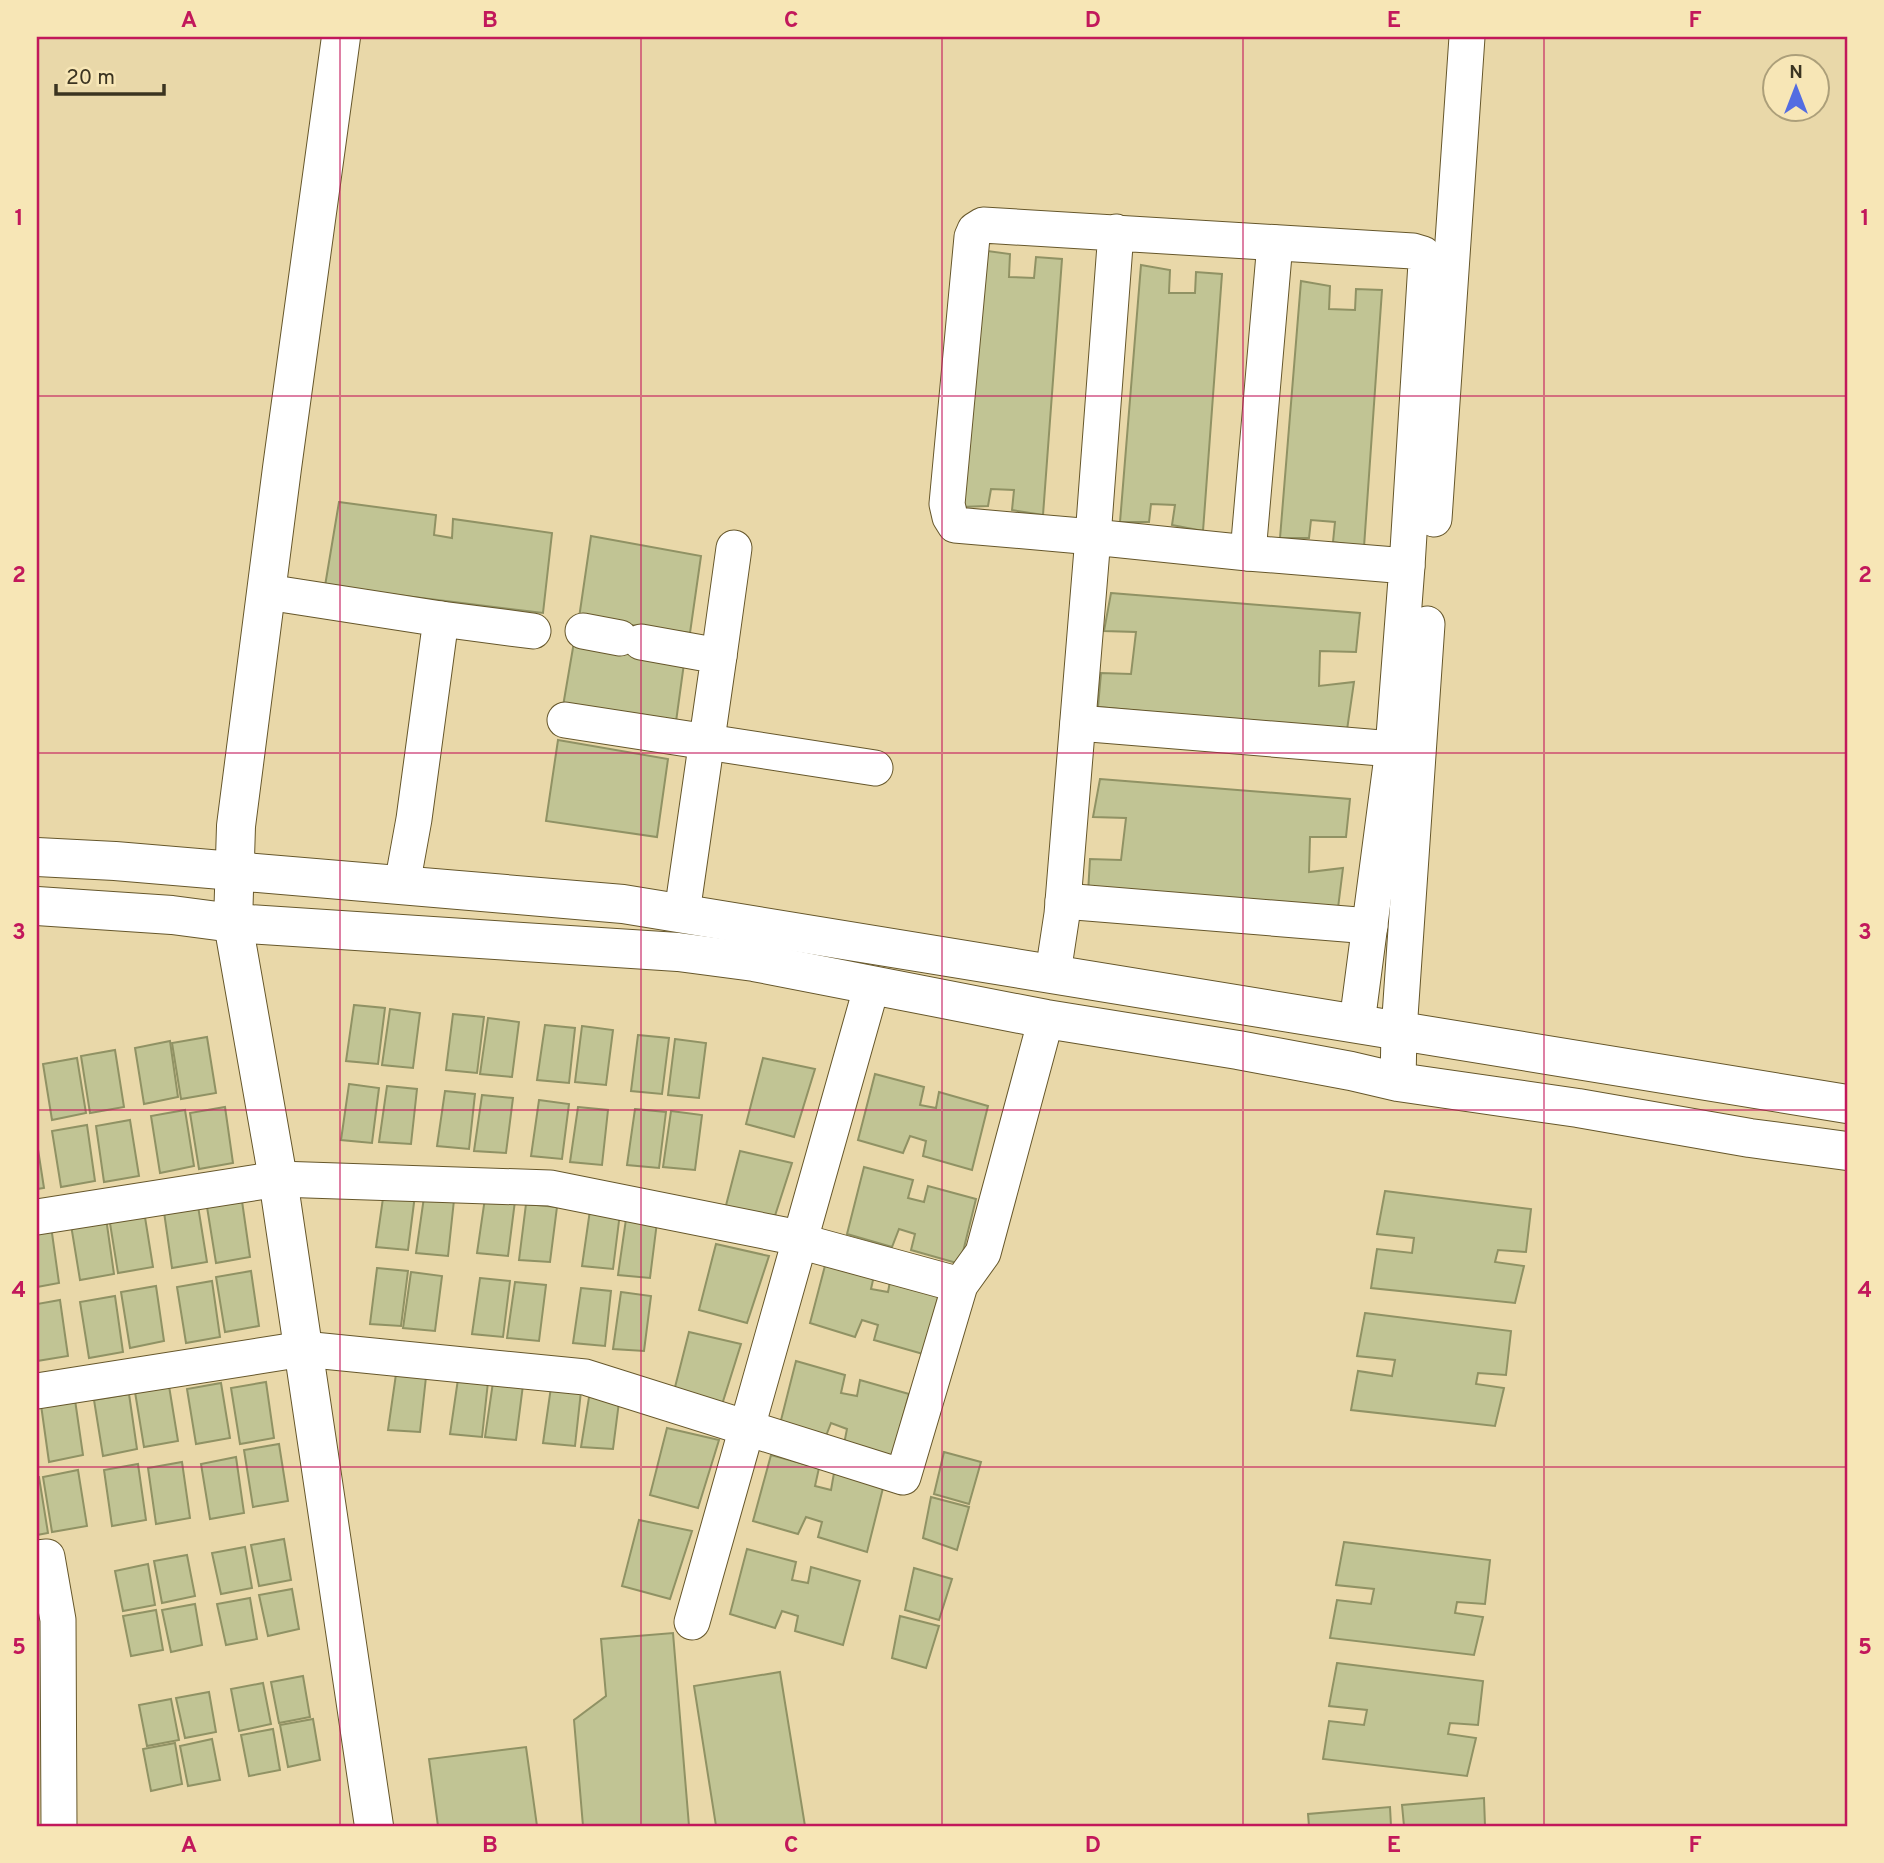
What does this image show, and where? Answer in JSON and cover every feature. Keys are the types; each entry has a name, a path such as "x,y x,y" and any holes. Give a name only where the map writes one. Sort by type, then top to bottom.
{"street":[{"path":"341,37 236,826 233,923 278,1179 374,1826"},
{"path":"1398,1082 1399,1031 1467,37"},
{"path":"1357,1023 1394,749 1407,566 1426,263 1423,254 1413,251 1116,232 984,225 975,230 972,237 947,504 955,525 1407,566"},
{"path":"1053,973 1063,901 1116,232"},
{"path":"1248,553 1275,243"},
{"path":"682,913 734,548"},
{"path":"267,592 533,631"},
{"path":"402,885 414,819 441,619"},
{"path":"583,631 719,656"},
{"path":"565,720 876,768"},
{"path":"1078,723 1394,749"},
{"path":"37,857 115,860 623,904 1847,1104"},
{"path":"1063,901 1370,926"},
{"path":"37,906 172,915 233,923 678,952 754,962 1046,1019 1238,1050 1398,1082 1847,1151"},
{"path":"692,1622 872,985"},
{"path":"37,1391 303,1349 585,1377 903,1477 960,1285 984,1253 1046,1019"},
{"path":"37,1217 278,1179 550,1188 799,1238 799,1241 960,1285"},
{"path":"37,1558 47,1557 58,1620 58,1826"}],"building":[{"path":"980,250 1010,254 1009,277 1034,278 1036,257 1062,259 1043,515 1012,510 1014,490 991,489 988,506 960,507"},
{"path":"1141,265 1170,270 1169,293 1195,293 1196,272 1222,274 1203,531 1172,525 1175,505 1151,504 1149,522 1120,522"},
{"path":"1301,281 1330,286 1329,309 1355,310 1356,289 1382,290 1364,547 1333,542 1335,522 1311,520 1309,538 1280,538"},
{"path":"339,502 436,515 434,535 452,538 453,519 552,533 543,613 325,586"},
{"path":"591,536 701,556 690,633 579,618"},
{"path":"1111,593 1360,613 1356,652 1320,651 1319,686 1354,682 1347,730 1098,707 1101,673 1131,674 1136,632 1104,631"},
{"path":"575,636 685,656 675,729 562,712"},
{"path":"558,740 668,759 657,837 546,821"},
{"path":"1100,779 1350,799 1346,837 1310,837 1309,872 1343,868 1337,916 1088,893 1090,859 1121,860 1126,818 1093,817"},
{"path":"354,1005 385,1008 378,1064 346,1061"},
{"path":"390,1009 420,1013 413,1068 382,1065"},
{"path":"453,1014 484,1017 477,1073 446,1070"},
{"path":"488,1018 519,1022 512,1077 480,1074"},
{"path":"545,1025 575,1028 569,1083 537,1080"},
{"path":"582,1026 613,1030 606,1085 575,1082"},
{"path":"638,1035 669,1038 662,1094 631,1091"},
{"path":"207,1037 216,1093 181,1099 172,1043"},
{"path":"675,1039 706,1043 699,1098 668,1095"},
{"path":"170,1041 178,1097 144,1104 135,1048"},
{"path":"115,1050 124,1107 90,1113 81,1056"},
{"path":"77,1058 86,1113 52,1120 43,1064"},
{"path":"763,1058 815,1069 794,1137 746,1124"},
{"path":"875,1074 924,1087 920,1105 936,1108 939,1092 988,1106 972,1170 923,1156 926,1141 910,1136 903,1153 858,1140"},
{"path":"349,1084 379,1088 372,1143 341,1140"},
{"path":"387,1086 417,1089 411,1144 379,1142"},
{"path":"445,1091 475,1094 469,1149 437,1146"},
{"path":"482,1095 513,1098 506,1153 474,1151"},
{"path":"539,1100 569,1104 562,1159 531,1156"},
{"path":"225,1107 233,1163 199,1169 190,1113"},
{"path":"578,1107 608,1110 602,1165 570,1162"},
{"path":"635,1109 666,1112 659,1168 627,1165"},
{"path":"185,1110 194,1166 160,1173 151,1116"},
{"path":"671,1111 702,1115 695,1170 663,1167"},
{"path":"130,1120 139,1176 104,1182 96,1126"},
{"path":"87,1125 95,1181 61,1187 52,1131"},
{"path":"37,1143 44,1188 37,1189"},
{"path":"740,1151 792,1163 771,1228 723,1217"},
{"path":"864,1167 913,1180 908,1198 924,1202 928,1186 976,1199 960,1264 911,1250 915,1234 899,1229 892,1247 847,1234"},
{"path":"384,1191 415,1195 408,1250 376,1247"},
{"path":"1385,1191 1531,1209 1526,1252 1498,1250 1495,1262 1524,1266 1515,1303 1371,1288 1377,1249 1412,1253 1414,1238 1377,1234"},
{"path":"424,1197 454,1200 448,1256 416,1253"},
{"path":"485,1198 515,1201 508,1256 477,1253"},
{"path":"242,1201 250,1257 216,1263 207,1207"},
{"path":"526,1204 557,1207 550,1262 519,1260"},
{"path":"198,1206 207,1262 172,1268 164,1212"},
{"path":"590,1210 620,1213 613,1269 582,1266"},
{"path":"144,1211 153,1267 118,1273 109,1217"},
{"path":"106,1218 114,1274 80,1280 71,1225"},
{"path":"626,1219 657,1222 650,1278 618,1275"},
{"path":"51,1226 59,1283 37,1287 37,1229"},
{"path":"716,1244 769,1256 747,1323 699,1310"},
{"path":"827,1258 875,1271 871,1289 888,1292 891,1276 940,1290 923,1354 874,1340 878,1325 862,1320 855,1337 810,1323"},
{"path":"377,1268 408,1271 401,1326 370,1324"},
{"path":"251,1271 259,1326 225,1332 216,1277"},
{"path":"411,1272 442,1276 435,1331 403,1328"},
{"path":"480,1278 510,1281 503,1337 472,1334"},
{"path":"212,1281 220,1337 186,1343 177,1287"},
{"path":"515,1282 546,1285 539,1341 507,1338"},
{"path":"156,1286 164,1341 130,1348 121,1292"},
{"path":"581,1288 611,1291 605,1346 573,1343"},
{"path":"621,1292 651,1296 644,1351 613,1349"},
{"path":"115,1296 123,1352 89,1358 80,1302"},
{"path":"60,1300 68,1356 37,1361 37,1304"},
{"path":"1365,1313 1511,1331 1506,1375 1478,1373 1476,1384 1504,1388 1495,1426 1351,1410 1358,1371 1392,1376 1395,1360 1357,1356"},
{"path":"689,1332 741,1344 720,1411 672,1399"},
{"path":"796,1361 845,1375 841,1393 857,1396 860,1380 909,1394 892,1458 844,1444 847,1429 831,1423 824,1441 779,1428"},
{"path":"396,1374 426,1377 420,1432 388,1430"},
{"path":"458,1379 488,1382 482,1437 450,1434"},
{"path":"266,1382 274,1438 240,1444 231,1388"},
{"path":"493,1382 523,1385 516,1440 485,1437"},
{"path":"221,1383 230,1438 196,1444 187,1389"},
{"path":"169,1386 178,1441 144,1447 135,1392"},
{"path":"551,1387 581,1391 575,1446 543,1443"},
{"path":"590,1391 620,1394 613,1449 581,1447"},
{"path":"129,1394 137,1449 103,1456 94,1400"},
{"path":"75,1400 83,1455 49,1462 41,1405"},
{"path":"667,1428 719,1440 698,1508 650,1495"},
{"path":"279,1444 288,1501 253,1507 244,1450"},
{"path":"944,1452 981,1462 969,1504 934,1494"},
{"path":"771,1455 819,1468 815,1486 831,1490 834,1473 883,1488 867,1552 818,1537 822,1522 806,1517 798,1534 753,1521"},
{"path":"236,1457 244,1513 210,1519 201,1464"},
{"path":"182,1462 190,1518 156,1524 148,1468"},
{"path":"138,1464 146,1520 112,1526 104,1470"},
{"path":"78,1470 87,1526 52,1532 43,1477"},
{"path":"37,1477 48,1533 37,1535"},
{"path":"931,1497 969,1507 957,1550 923,1538"},
{"path":"639,1520 692,1531 670,1599 622,1586"},
{"path":"284,1539 291,1580 259,1586 251,1545"},
{"path":"1344,1542 1490,1560 1485,1604 1457,1602 1455,1613 1483,1617 1474,1655 1330,1638 1337,1600 1371,1604 1374,1589 1336,1585"},
{"path":"245,1547 252,1588 221,1594 212,1553"},
{"path":"747,1549 796,1562 792,1580 808,1583 811,1567 860,1581 843,1645 795,1631 798,1616 782,1611 775,1628 730,1614"},
{"path":"187,1555 195,1596 162,1603 154,1561"},
{"path":"148,1564 155,1605 123,1611 115,1571"},
{"path":"914,1568 952,1579 939,1620 905,1610"},
{"path":"292,1589 299,1629 268,1636 259,1595"},
{"path":"250,1598 257,1639 226,1645 217,1604"},
{"path":"195,1604 202,1645 171,1652 162,1610"},
{"path":"156,1610 163,1650 131,1656 123,1616"},
{"path":"900,1616 939,1626 926,1668 892,1658"},
{"path":"673,1633 689,1826 583,1826 574,1720 606,1696 601,1639"},
{"path":"1337,1663 1483,1681 1478,1725 1450,1723 1448,1734 1476,1738 1467,1776 1323,1759 1329,1721 1364,1725 1367,1710 1329,1706"},
{"path":"780,1672 805,1826 716,1826 694,1686"},
{"path":"303,1676 310,1717 279,1723 271,1682"},
{"path":"263,1683 271,1724 239,1731 231,1689"},
{"path":"209,1692 216,1732 185,1738 176,1698"},
{"path":"171,1699 179,1740 147,1746 139,1705"},
{"path":"313,1719 320,1760 288,1767 280,1725"},
{"path":"273,1729 280,1770 249,1776 241,1735"},
{"path":"212,1739 220,1780 188,1786 180,1746"},
{"path":"175,1743 182,1784 151,1791 143,1749"},
{"path":"526,1747 537,1826 438,1826 429,1759"},
{"path":"1484,1798 1485,1826 1404,1826 1402,1805"},
{"path":"1390,1807 1391,1826 1309,1826 1308,1814"}]}
